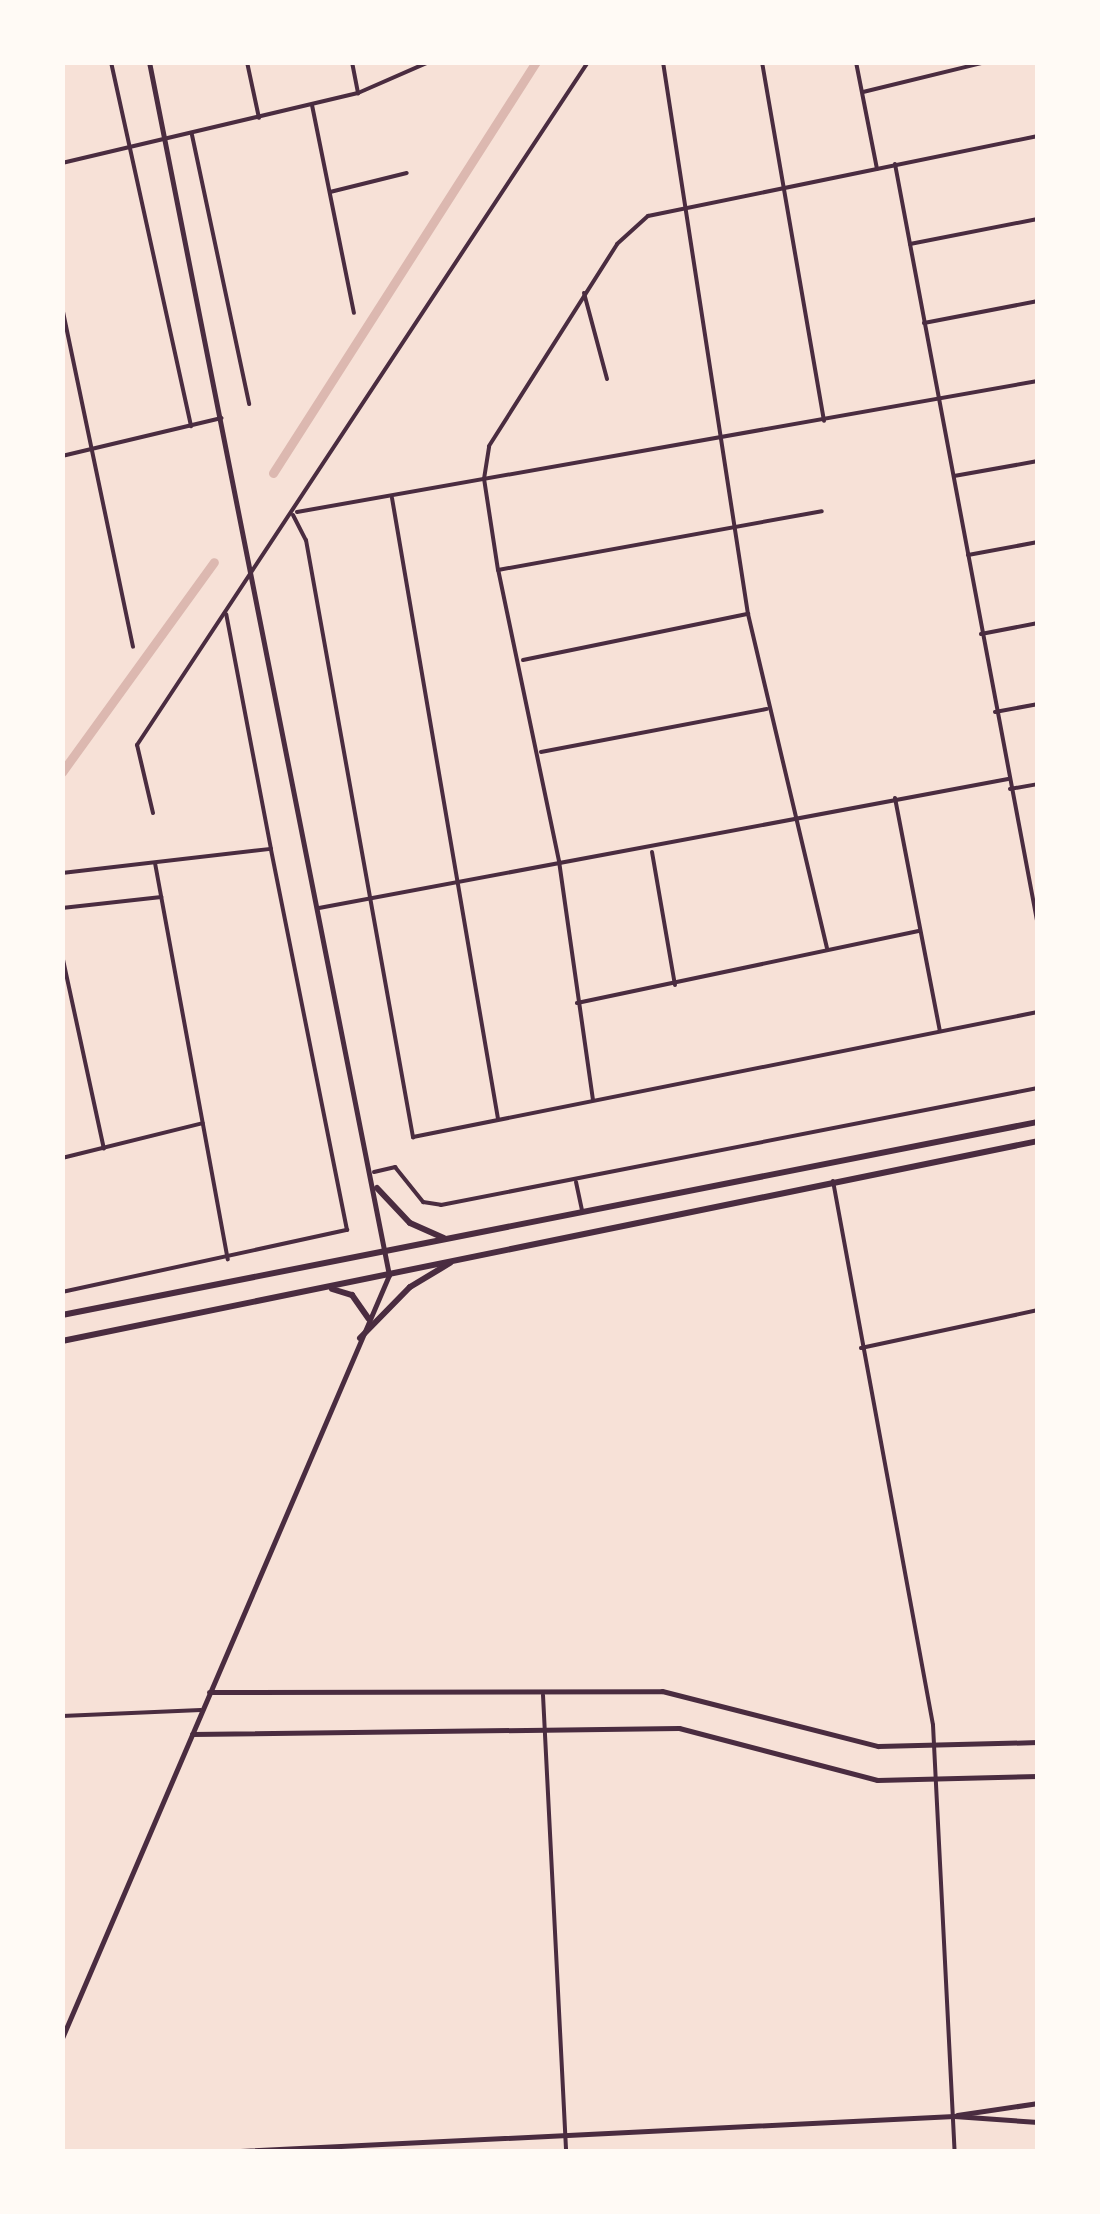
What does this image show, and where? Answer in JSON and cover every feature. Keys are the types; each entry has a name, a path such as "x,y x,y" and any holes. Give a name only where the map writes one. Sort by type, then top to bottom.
{"main road":[{"path":"62,1315 1038,1122"},
{"path":"62,1342 1038,1141"},
{"path":"377,1188 410,1224 445,1238"},
{"path":"360,1338 410,1287 450,1262"},
{"path":"326,1288 352,1295 369,1319"}],"street":[{"path":"111,62 191,426"},
{"path":"62,2038 389,1276 374,1172 149,62"},
{"path":"248,62 259,118"},
{"path":"352,62 358,93"},
{"path":"62,164 358,93 429,62"},
{"path":"153,813 136,745 226,614 252,568 293,515 588,62"},
{"path":"663,62 720,436 739,525 748,614 767,710 798,820 827,948"},
{"path":"762,62 824,421"},
{"path":"856,62 877,168"},
{"path":"862,92 984,63"},
{"path":"312,104 354,313"},
{"path":"192,135 249,404"},
{"path":"594,1100 577,1004 560,860 522,660 498,570 484,479 489,446 584,293 632,227 687,206 1038,136"},
{"path":"895,164 980,634 1038,926"},
{"path":"330,192 407,173"},
{"path":"910,244 1038,218"},
{"path":"584,293 608,378"},
{"path":"924,324 1038,301"},
{"path":"62,308 132,647"},
{"path":"293,515 313,502 392,498 1038,381"},
{"path":"62,456 222,418"},
{"path":"953,476 1038,461"},
{"path":"392,498 461,880 498,1119"},
{"path":"498,570 822,511"},
{"path":"293,515 306,540 413,1137 1038,1012"},
{"path":"966,556 1038,542"},
{"path":"62,1292 228,1260 347,1230 226,614"},
{"path":"522,660 748,614"},
{"path":"980,634 1038,623"},
{"path":"996,712 1038,704"},
{"path":"540,752 767,710"},
{"path":"319,908 560,860 652,850 895,798 1008,779"},
{"path":"1010,789 1038,784"},
{"path":"895,798 940,1031"},
{"path":"62,872 271,849"},
{"path":"652,850 675,985"},
{"path":"155,863 228,1260"},
{"path":"1030,895 1038,894"},
{"path":"62,908 161,897"},
{"path":"577,1004 918,931"},
{"path":"62,955 104,1148"},
{"path":"374,1172 395,1166 423,1202 440,1204 576,1182 1038,1088"},
{"path":"62,1158 203,1123"},
{"path":"834,1181 934,1745 956,2152"},
{"path":"576,1182 582,1211"},
{"path":"861,1348 1038,1310"},
{"path":"208,1692 686,1694 878,1746 1038,1742"},
{"path":"543,1694 566,2152"},
{"path":"62,1716 201,1710"},
{"path":"192,1734 679,1728 877,1780 1038,1776"},
{"path":"220,2152 954,2116 1038,2104"},
{"path":"954,2116 1038,2122"}],"waterway":[{"path":"273,473 536,62"},
{"path":"62,772 214,562"}]}
